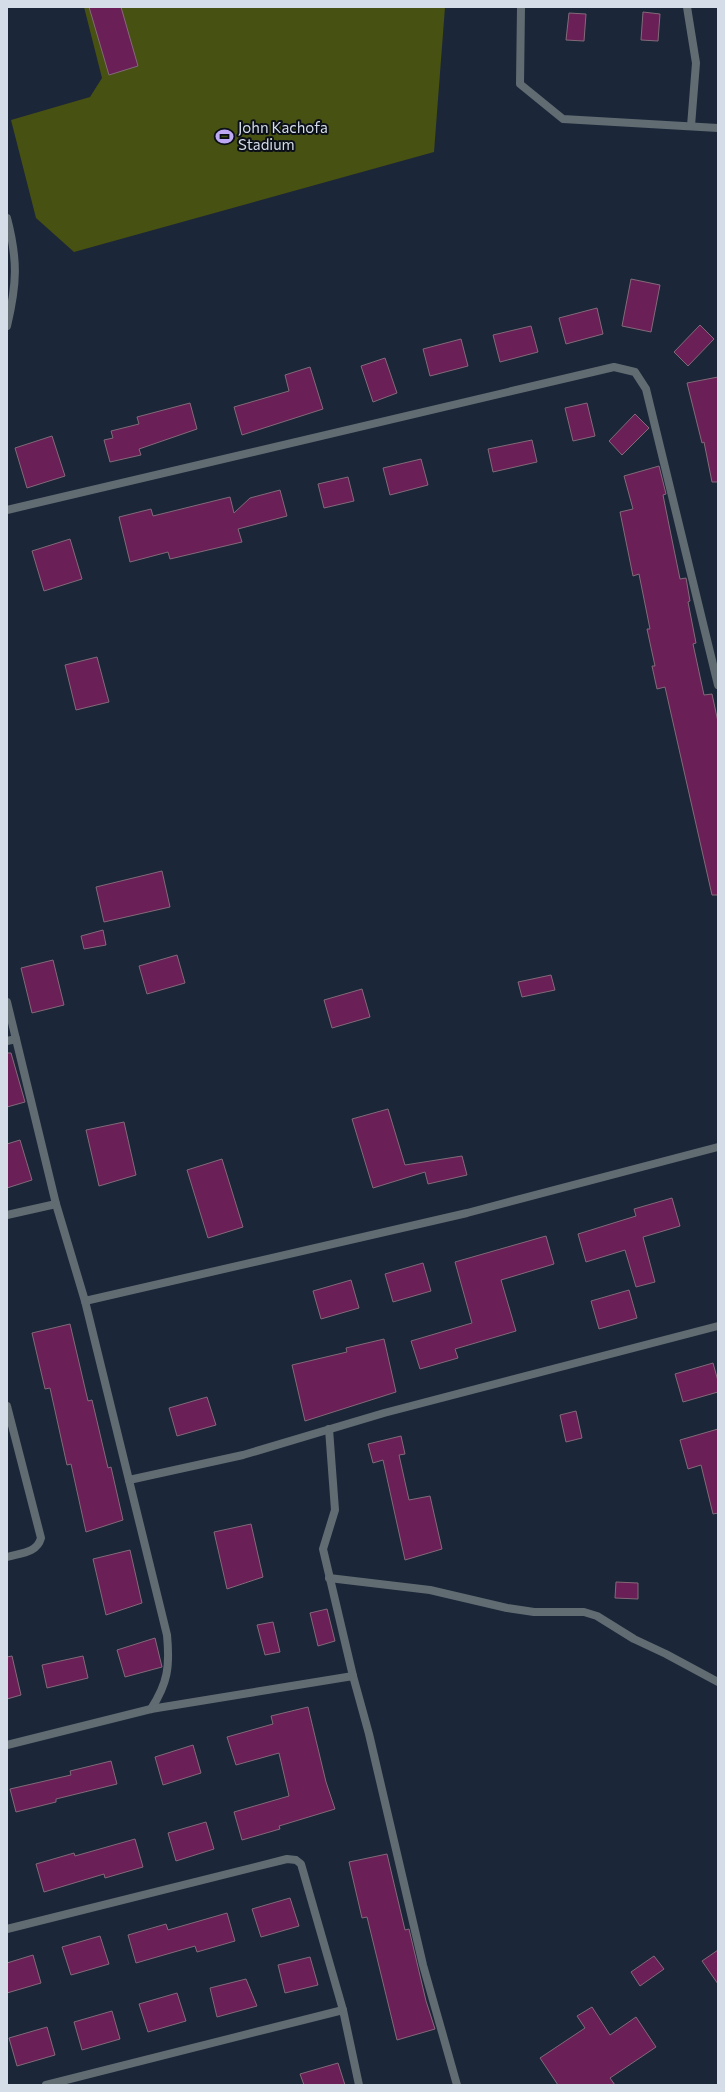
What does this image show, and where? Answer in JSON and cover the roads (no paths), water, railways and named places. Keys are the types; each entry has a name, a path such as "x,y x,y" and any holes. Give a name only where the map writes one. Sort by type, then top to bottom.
{"street":[{"path":"521,7 520,84 563,119 718,128"},
{"path":"687,7 696,63 691,126"},
{"path":"7,218 14,244 16,268 14,293 7,326"},
{"path":"7,510 614,367 635,372 646,390 718,685"},
{"path":"7,1002 56,1204 85,1301 168,1646 168,1671 161,1694 151,1709"},
{"path":"7,1041 16,1039"},
{"path":"85,1301 467,1213 718,1147"},
{"path":"7,1215 56,1204"},
{"path":"129,1480 243,1455 384,1413 718,1326"},
{"path":"7,1406 41,1538 39,1545 33,1550 7,1557"},
{"path":"329,1429 335,1510 323,1549 353,1676 369,1734 423,1965 457,2085"},
{"path":"329,1578 430,1590 507,1608 534,1612 584,1612 597,1616 634,1639 666,1654 718,1682"},
{"path":"7,1745 151,1709 353,1676"},
{"path":"7,1929 287,1859 296,1860 301,1864 343,2010 359,2085"},
{"path":"46,2085 343,2010"}],"place":[{"name":"John Kachofa Stadium","path":"225,136"}]}
